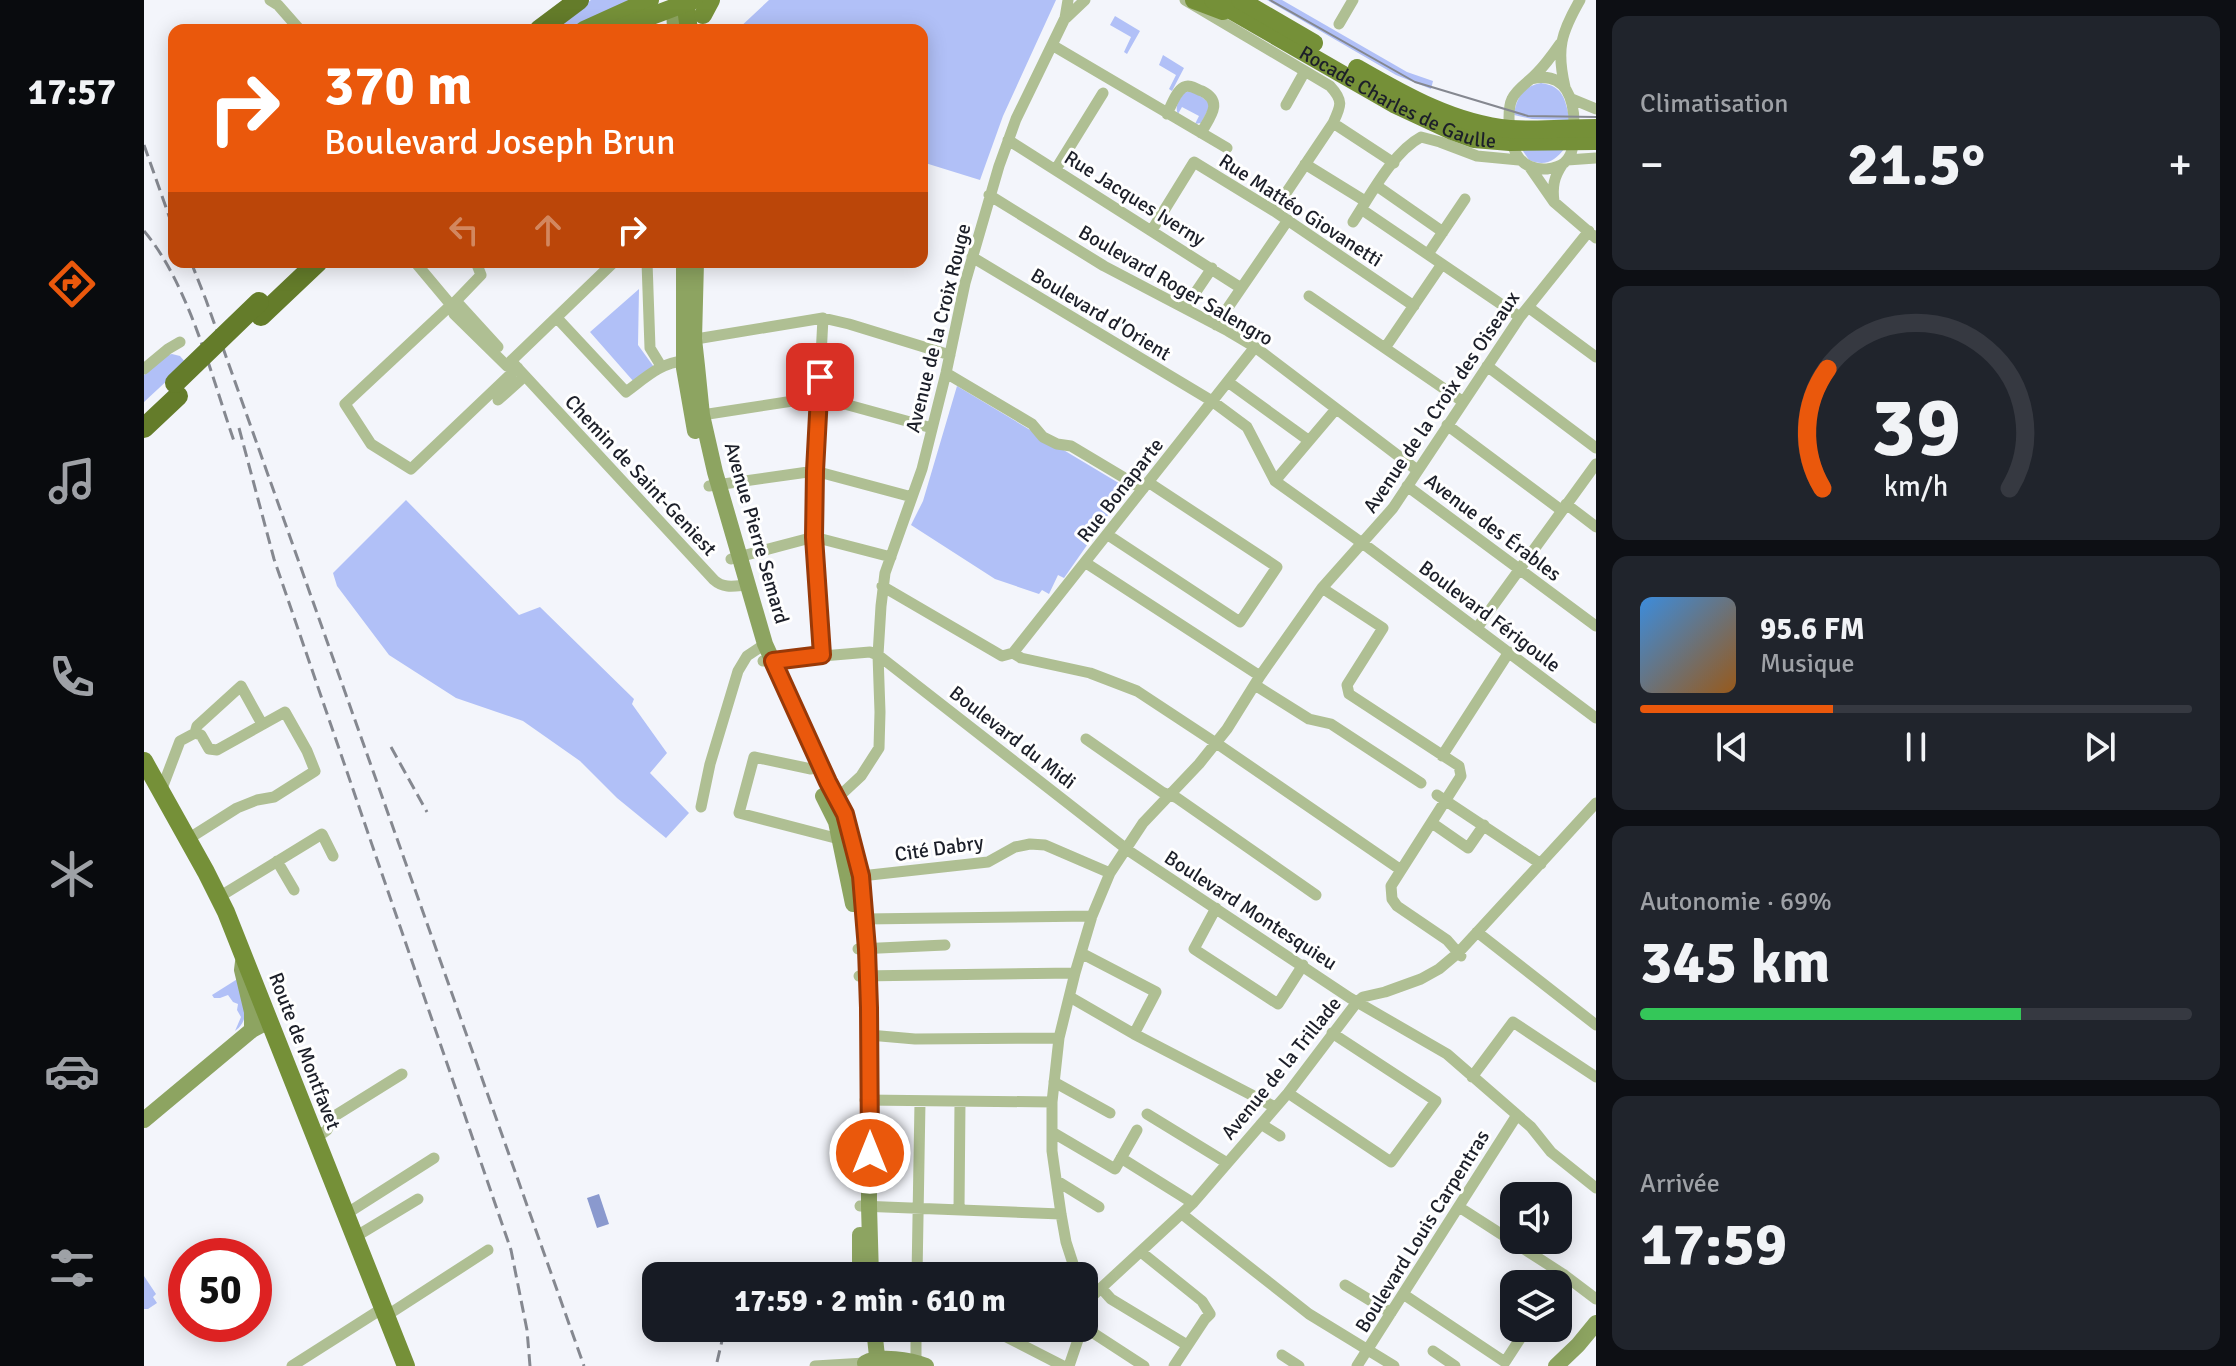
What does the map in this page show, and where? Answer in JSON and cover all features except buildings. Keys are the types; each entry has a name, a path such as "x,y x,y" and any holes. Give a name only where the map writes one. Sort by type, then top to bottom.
{"highway":[{"path":"545,24 567,3"},
{"path":"260,309 296,268"},
{"path":"144,428 176,390 260,309 311,268"},
{"path":"144,413 176,390"}],"main road":[{"path":"597,24 650,0"},
{"path":"1194,0 1255,23"},
{"name":"Rocade Charles de Gaulle","path":"1213,0 1394,104 1474,139 1574,135 1596,141"},
{"name":"Rocade Charles de Gaulle","path":"1240,0 1415,100 1510,136"},
{"path":"633,24 691,6"},
{"path":"679,24 691,6"},
{"path":"1394,104 1440,142"},
{"name":"Rocade Charles de Gaulle","path":"1574,135 1596,128"},
{"name":"Avenue Pierre Semard","path":"684,268 689,340 714,485"},
{"name":"Avenue Pierre Semard","path":"695,268 684,361 691,415 765,653 811,769 832,803 847,819 861,876 866,1100 861,1262"},
{"name":"Avenue Pierre Semard","path":"765,653 832,803 863,949"},
{"name":"Route de Montfavet","path":"145,763 219,897 406,1366"},
{"path":"244,957 242,970 252,1012 252,1030"},
{"name":"Avenue Pierre Semard","path":"864,976 869,1035 866,1100"},
{"path":"144,1120 252,1030 269,1021"},
{"name":"Avenue Pierre Semard","path":"865,1206 870,1262"},
{"path":"1556,1366 1596,1323"},
{"path":"866,1342 871,1364"},
{"path":"871,1364 873,1342"},
{"path":"871,1364 919,1365"}],"street":[{"path":"270,0 295,24"},
{"name":"Avenue de la Croix Rouge","path":"832,803 861,776 879,748 878,655 882,586 932,428 989,195 1016,119 1065,18 1068,0"},
{"name":"Avenue de la Croix Rouge","path":"1065,18 1085,0"},
{"path":"1185,0 1330,86 1339,96 1340,108 1333,123 1274,211"},
{"path":"1339,24 1353,0"},
{"path":"1554,202 1554,179 1564,163 1574,135 1572,99 1565,87 1561,69 1560,44 1565,26 1580,0"},
{"path":"1560,44 1512,99 1510,136 1524,163 1554,202 1592,234"},
{"path":"1052,45 1227,148"},
{"path":"1286,105 1305,71"},
{"path":"1531,79 1549,78 1565,87"},
{"path":"1167,114 1185,86 1209,95 1214,100 1215,108 1201,133"},
{"path":"1056,169 1103,93"},
{"path":"1572,99 1596,109"},
{"path":"1333,123 1394,163"},
{"path":"1353,222 1394,163 1412,142 1421,137 1477,156 1524,163 1539,169 1596,158"},
{"name":"Rue Jacques Iverny","path":"1008,140 1241,288"},
{"name":"Rue Mattéo Giovanetti","path":"1152,230 1194,162 1288,220 1414,306"},
{"path":"1305,164 1442,264 1596,357"},
{"path":"1377,186 1443,232"},
{"name":"Boulevard Roger Salengro","path":"989,195 1104,266 1255,347 1417,470"},
{"path":"1428,254 1465,199"},
{"path":"1216,325 1288,220"},
{"name":"Avenue de la Croix des Oiseaux","path":"1072,1262 1066,1242 1052,1151 1052,1102 1059,1038 1075,973 1092,916 1110,873 1143,823 1217,743 1322,588 1393,508 1524,312 1592,234"},
{"name":"Boulevard d'Orient","path":"972,257 1212,401 1247,427 1275,481"},
{"path":"1385,348 1442,264"},
{"name":"Chemin de Saint-Geniest","path":"421,268 695,562 720,585 743,586"},
{"path":"478,268 481,275 454,303 345,404 371,444 411,469 517,369"},
{"path":"498,400 517,369 557,318 608,268"},
{"path":"647,268 650,348 661,366"},
{"path":"1185,308 1212,268"},
{"path":"1309,296 1462,401"},
{"path":"557,318 626,392 661,366 684,361"},
{"path":"822,655 814,537 823,318"},
{"path":"689,340 823,318 950,355"},
{"path":"144,369 180,342"},
{"name":"Rue Bonaparte","path":"1013,653 1255,347"},
{"path":"1487,366 1596,448"},
{"path":"946,373 1032,424 1043,437 1071,446 1146,486 1277,567 1240,622 1108,535"},
{"path":"1228,382 1308,440"},
{"path":"702,415 819,397 932,428"},
{"path":"1275,481 1336,409"},
{"path":"1447,425 1596,527"},
{"path":"1477,628 1596,464"},
{"path":"714,485 815,471 912,497"},
{"name":"Boulevard Férigoule","path":"1275,481 1596,718"},
{"name":"Avenue des Érables","path":"1407,486 1596,626"},
{"path":"735,558 814,537 891,557"},
{"path":"1086,563 1309,719 1331,724 1421,783"},
{"path":"882,586 1002,656 1013,653 1021,658 1090,673 1137,691 1401,870"},
{"path":"1322,588 1383,628 1347,685 1349,694 1459,766 1461,771 1461,776 1442,798 1432,823 1391,886 1392,899 1397,906 1447,940 1460,954"},
{"path":"701,807 710,764 738,671 747,656 765,653 822,655 870,652 878,655"},
{"path":"1442,756 1509,652"},
{"name":"Boulevard du Midi","path":"878,655 1125,848"},
{"path":"161,791 180,741 195,733 197,726 241,686 262,724"},
{"path":"188,839 237,808 274,797 315,771 285,712 217,750 209,749 201,735 195,733"},
{"path":"1086,739 1316,895"},
{"path":"811,769 754,757 739,813 839,839"},
{"path":"1442,798 1541,864"},
{"name":"Avenue de la Trillade","path":"1098,1291 1193,1203 1288,1093 1357,1002 1363,997 1421,979 1460,954 1477,932 1594,810"},
{"path":"1432,823 1468,848 1484,825"},
{"path":"219,897 322,834 333,856"},
{"name":"Cité Dabry","path":"861,876 988,862 1015,847 1030,844 1045,845 1110,873"},
{"name":"Boulevard Montesquieu","path":"1125,848 1357,1002 1447,1054 1531,1127 1551,1152 1596,1188"},
{"path":"277,861 294,890"},
{"path":"1216,908 1194,949 1278,1004 1303,965"},
{"path":"864,919 1092,916"},
{"path":"1477,932 1596,1025"},
{"path":"863,949 945,945"},
{"path":"1081,953 1156,992 1134,1034"},
{"path":"864,976 1075,973"},
{"path":"1070,997 1275,1107"},
{"path":"1472,1077 1513,1022 1596,1077"},
{"path":"1288,1093 1391,1162 1436,1101 1332,1033"},
{"path":"869,1035 915,1039 1059,1038"},
{"path":"316,1138 327,1130 333,1117 402,1074"},
{"path":"1054,1082 1110,1113"},
{"path":"866,1100 1052,1102"},
{"path":"917,1262 920,1102"},
{"path":"959,1209 960,1102"},
{"path":"1147,1114 1227,1163"},
{"name":"Boulevard Louis Carpentras","path":"1357,1366 1517,1115"},
{"path":"1261,1124 1280,1136"},
{"path":"1052,1132 1115,1169 1137,1130"},
{"path":"346,1214 434,1158"},
{"path":"1121,1158 1193,1203"},
{"path":"1057,1181 1099,1207"},
{"path":"355,1237 418,1199"},
{"path":"865,1206 1061,1214"},
{"path":"1459,1207 1547,1270"},
{"path":"1182,1214 1309,1314 1394,1366"},
{"path":"292,1366 488,1250"},
{"path":"1141,1252 1208,1307 1210,1314 1174,1366"},
{"path":"1345,1285 1391,1313"},
{"path":"1572,1286 1596,1299"},
{"path":"1102,1289 1111,1299 1187,1345"},
{"path":"1403,1294 1505,1362 1518,1342"},
{"path":"1098,1337 1144,1366"},
{"path":"917,1342 919,1365"},
{"path":"1016,1342 1063,1366"},
{"path":"1069,1366 1078,1342"},
{"path":"1433,1351 1455,1366"},
{"path":"1282,1355 1299,1366"},
{"path":"815,1366 871,1364"}],"shaded area":[{"path":"591,0 632,0 582,24 557,24"},
{"path":"769,0 1056,0 1003,116 980,180 928,164 928,24 743,24"},
{"path":"1267,0 1282,0 1407,72 1433,81 1431,89 1396,75"},
{"path":"1115,16 1140,31 1127,54 1124,52 1131,37 1110,25"},
{"path":"1163,55 1184,68 1172,91 1169,89 1176,75 1159,65"},
{"path":"1541,83 1559,91 1565,100 1570,120 1514,115 1522,94 1529,87"},
{"path":"1192,90 1211,104 1201,123 1195,124 1199,116 1182,107 1178,114 1177,111 1184,93"},
{"path":"1521,148 1565,148 1553,159 1540,163 1529,160"},
{"path":"639,289 638,345 654,367 634,382 590,332"},
{"path":"172,354 180,356 186,363 144,402 144,375"},
{"path":"957,386 1127,488 1064,578 1058,575 1049,594 1042,590 1039,594 995,579 911,525 923,501"},
{"path":"406,500 519,615 540,607 634,699 632,704 667,753 650,773 689,813 666,838 617,798 580,761 523,721 456,698 389,655 337,586 333,573"},
{"path":"239,978 245,1014 241,1026 235,1031 241,1017 238,1004 228,995 214,998 212,995"},
{"path":"599,1194 609,1224 597,1228 587,1198"},
{"path":"144,1276 156,1294 153,1297 157,1303 148,1309 144,1309"}],"tram line":[{"path":"1270,0 1415,82 1528,116 1596,117"}],"railway":[{"path":"144,145 168,213"},
{"path":"144,231 168,267"},
{"path":"169,268 187,304 235,444"},
{"path":"193,268 584,1366"},
{"path":"239,428 274,559 511,1250 527,1330 530,1366"},
{"path":"391,747 427,812"},
{"path":"717,1362 722,1342"}],"route":[{"path":"820,377 814,537 822,655 773,661 845,814 861,876 869,1008 870,1153"}]}
